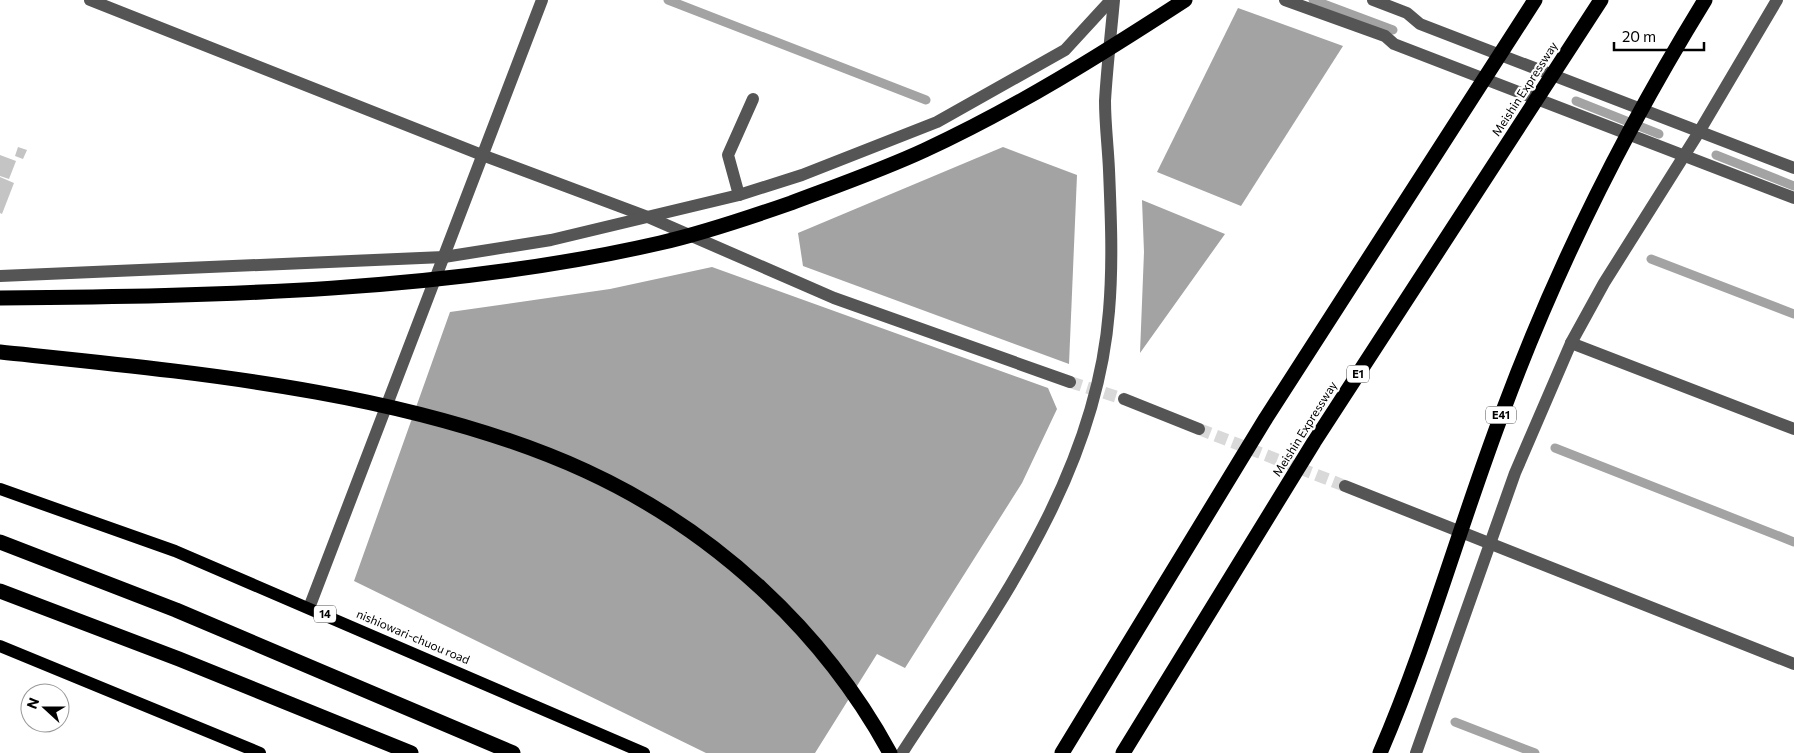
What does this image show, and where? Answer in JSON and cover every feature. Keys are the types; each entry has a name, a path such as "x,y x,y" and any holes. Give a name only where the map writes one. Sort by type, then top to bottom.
{"highway":[{"path":"0,298 184,295 290,291 385,284 476,274 661,243 749,218 834,187 925,150 1014,104 1101,55 1186,0"},
{"path":"1062,753 1272,410 1535,0"},
{"name":"Meishin Expressway","path":"1123,753 1314,442 1601,0"},
{"name":"E41","path":"1380,753 1406,686 1502,413 1532,334 1566,256 1652,90 1704,0"},
{"path":"0,352 96,362 330,395 398,409 469,429 586,471 640,498 740,568 785,610 820,650 855,697 890,753"},
{"path":"0,542 186,614 513,753"},
{"path":"0,591 179,659 411,753"}],"main road":[{"name":"nishiowari-chuou road","path":"0,489 175,551 644,753"},
{"path":"0,646 260,753"}],"street":[{"path":"90,0 482,155 648,217 834,298 1070,382"},
{"path":"309,608 542,0"},
{"path":"0,276 444,258 551,240 739,195 802,175 937,122 1065,50 1112,0"},
{"path":"902,753 1024,563 1048,520 1085,433 1096,396 1109,312 1112,232 1105,102 1112,0"},
{"path":"1285,0 1385,36 1394,44 1794,198"},
{"path":"1373,0 1407,12 1420,24 1794,168"},
{"path":"1416,753 1515,473 1571,343 1604,283 1699,132 1777,0"},
{"path":"739,195 728,155 754,99"},
{"path":"1571,343 1794,429"},
{"path":"1124,400 1199,429"},
{"path":"1345,486 1794,664"}],"shaded area":[{"path":"1238,8 1343,46 1241,206 1157,172"},
{"path":"1003,147 1077,175 1069,364 803,266 798,233"},
{"path":"1142,200 1225,234 1140,353 1144,252"},
{"path":"712,267 1048,388 1057,409 1022,483 905,668 877,654 815,753 706,753 354,581 450,312 610,289"}],"building":[{"path":"18,147 27,150 23,159 15,156"},
{"path":"0,155 16,161 9,179 0,176"},
{"path":"0,177 14,183 2,214 0,213"}],"waterway":[{"path":"668,0 926,100"},
{"path":"1313,0 1393,30"},
{"path":"1576,101 1659,134"},
{"path":"1716,155 1794,186"},
{"path":"1651,259 1794,314"},
{"path":"1555,448 1794,542"},
{"path":"1455,722 1535,753"}],"tunnel":[{"path":"1070,382 1124,399"},
{"path":"1199,429 1345,486"}]}
